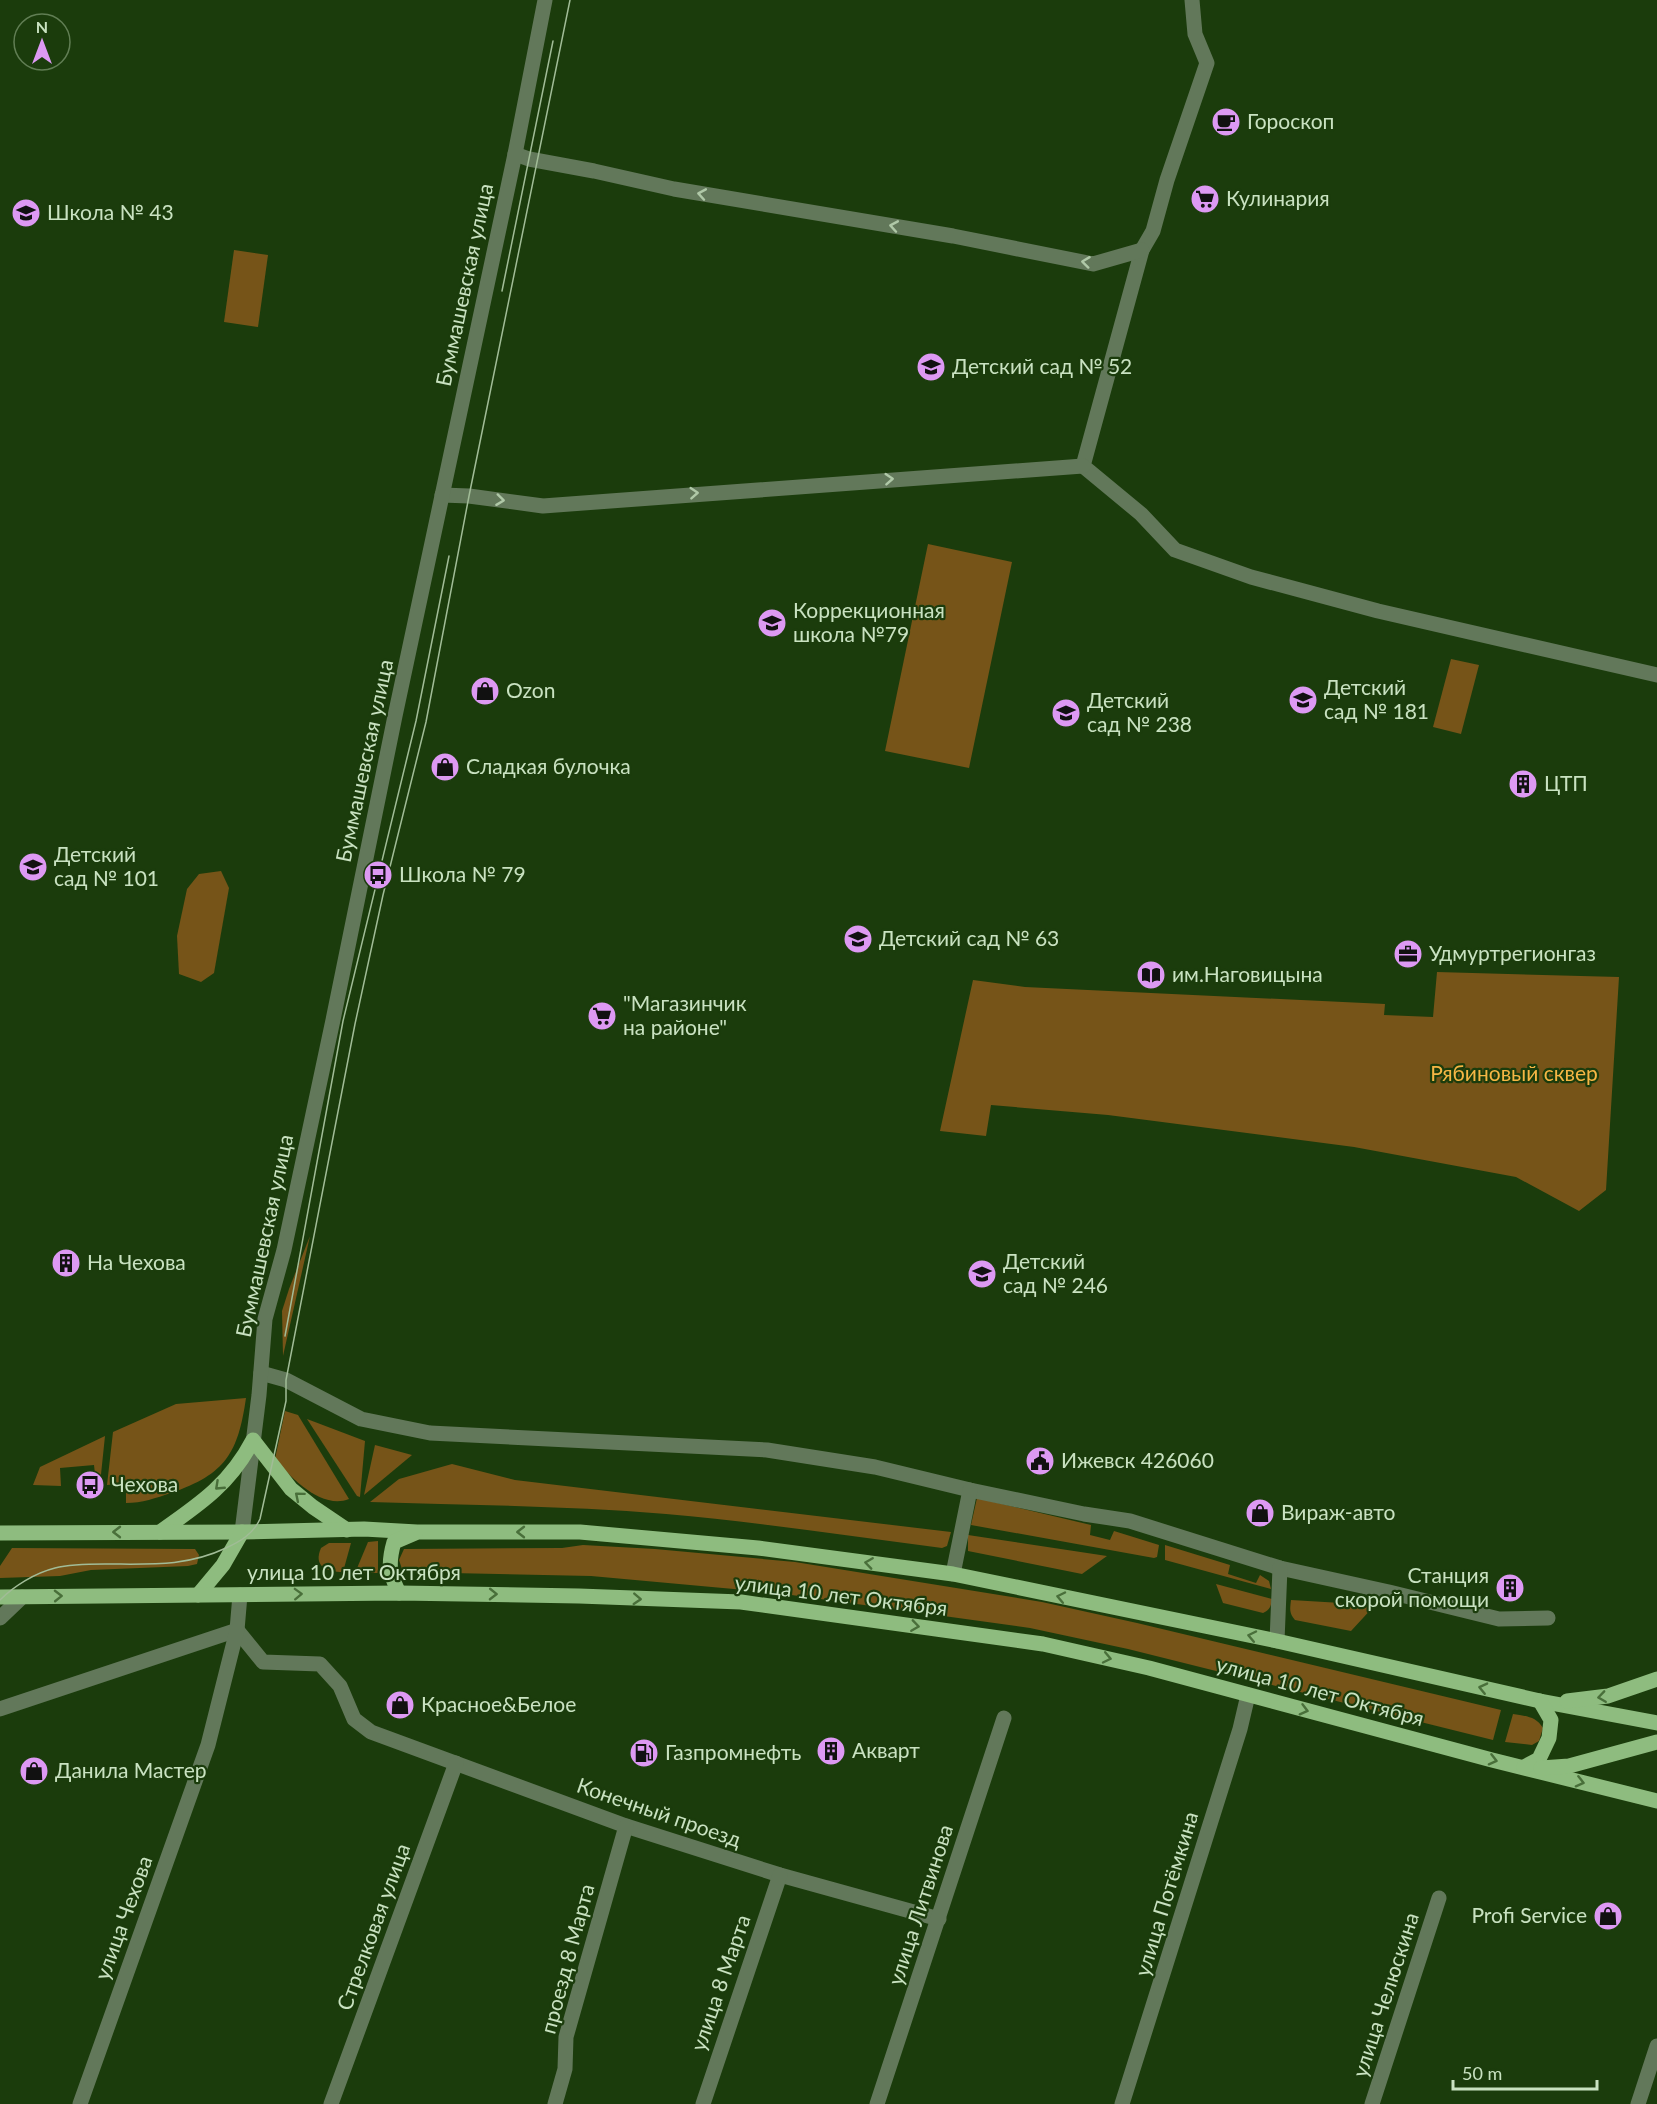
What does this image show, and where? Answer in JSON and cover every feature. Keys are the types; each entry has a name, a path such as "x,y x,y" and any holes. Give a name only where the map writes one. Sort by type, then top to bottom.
{"main road":[{"path":"160,1532 223,1484 242,1462 253,1440 291,1489 347,1530"},
{"name":"улица 10 лет Октября","path":"0,1533 347,1530 580,1532 758,1548 953,1574 1277,1641 1540,1701 1657,1723"},
{"path":"198,1595 223,1565 242,1532"},
{"path":"399,1593 391,1577 389,1559 394,1542 417,1532"},
{"name":"улица 10 лет Октября","path":"0,1597 399,1593 741,1602 1043,1644 1149,1668 1523,1768 1657,1801"},
{"path":"1540,1701 1608,1696 1657,1679"},
{"path":"1523,1768 1539,1759 1549,1738 1551,1720 1540,1701"},
{"path":"1523,1768 1569,1766 1657,1742"}],"street":[{"name":"Буммашевская улица","path":"242,1532 266,1319 286,1238 515,154 545,0"},
{"path":"1083,466 1142,250 1153,231 1167,180 1207,63 1195,34 1192,0"},
{"path":"515,154 529,159 674,189 953,236 1093,264 1142,250"},
{"path":"442,495 469,496 543,506 1083,466 1141,514 1175,550 1251,577 1378,611 1657,675"},
{"path":"261,1373 286,1380 361,1419 429,1433 766,1450 875,1467 970,1490 1084,1514 1130,1521 1280,1568 1499,1619 1548,1618"},
{"path":"953,1574 970,1490"},
{"path":"1277,1641 1280,1568"},
{"name":"улица Чехова","path":"80,2104 208,1745 237,1630 240,1595"},
{"path":"0,1618 22,1597"},
{"path":"0,1709 237,1630"},
{"name":"Конечный проезд","path":"237,1630 263,1662 320,1664 340,1686 354,1719 371,1732 626,1826 780,1875 939,1918"},
{"name":"улица Потёмкина","path":"1122,2104 1240,1729 1248,1695"},
{"name":"улица Литвинова","path":"877,2104 1004,1718"},
{"name":"Стрелковая улица","path":"331,2104 456,1763"},
{"name":"проезд 8 Марта","path":"555,2104 565,2069 566,2037 626,1826"},
{"name":"улица 8 Марта","path":"703,2104 780,1875"},
{"name":"улица Челюскина","path":"1372,2104 1439,1898"},
{"path":"1638,2104 1657,2046"}],"green space":[{"path":"234,250 268,255 258,327 224,322"},
{"path":"928,544 1012,562 969,768 885,751"},
{"path":"1451,659 1479,665 1461,734 1433,727"},
{"path":"221,871 229,888 214,973 201,982 179,974 177,936 187,889 199,874"},
{"name":"Рябиновый сквер","path":"1437,972 1619,977 1606,1190 1579,1211 1516,1177 1354,1147 1108,1115 991,1105 986,1136 940,1131 973,980 1025,987 1385,1004 1384,1015 1433,1017"},
{"path":"310,1236 283,1356 282,1311"},
{"path":"246,1398 239,1433 233,1447 217,1469 205,1478 171,1493 132,1503 126,1503 126,1483 107,1485 113,1432 176,1404"},
{"path":"285,1411 298,1415 349,1499 328,1500 318,1496 298,1483 275,1459"},
{"path":"307,1419 365,1441 360,1497 357,1496"},
{"path":"105,1436 100,1484 96,1483 94,1465 60,1468 61,1486 33,1485 40,1467"},
{"path":"375,1445 412,1455 364,1495"},
{"path":"452,1464 515,1480 951,1532 947,1546 942,1548 770,1525 629,1511 370,1502 399,1479"},
{"path":"977,1498 1091,1525 1090,1535 1110,1540 1114,1531 1159,1545 1157,1557 971,1525"},
{"path":"968,1535 1107,1556 1082,1574 968,1551"},
{"path":"378,1541 378,1573 355,1573 368,1542"},
{"path":"329,1543 351,1543 343,1572 331,1571 320,1564 321,1548"},
{"path":"583,1545 795,1562 1042,1602 1501,1710 1493,1740 1128,1649 1030,1628 777,1593 591,1576 403,1572 399,1560 404,1549 562,1548"},
{"path":"1165,1545 1230,1565 1228,1574 1256,1583 1260,1575 1269,1581 1271,1589 1165,1560"},
{"path":"12,1548 195,1549 199,1555 197,1564 188,1566 91,1570 60,1576 0,1578 0,1566"},
{"path":"1216,1584 1272,1599 1271,1606 1263,1613 1223,1603"},
{"path":"1291,1600 1375,1605 1351,1631 1295,1620 1290,1611"},
{"path":"1513,1714 1530,1717 1540,1724 1543,1728 1539,1741 1532,1745 1505,1742"}],"tram line":[{"path":"0,1600 32,1577 61,1567 86,1564 167,1563 196,1559 231,1545 246,1536 260,1519 286,1401 286,1380 355,1024 383,895 426,722 469,496 570,0"},
{"path":"502,291 553,41"},
{"path":"285,1336 343,1021 416,721 449,556"}],"place":[{"name":"Гороскоп","path":"1226,122"},
{"name":"Кулинария","path":"1205,199"},
{"name":"Школа № 43","path":"26,213"},
{"name":"Детский сад № 52","path":"931,367"},
{"name":"Коррекционная школа №79","path":"772,623"},
{"name":"Ozon","path":"485,691"},
{"name":"Детский сад № 181","path":"1303,700"},
{"name":"Детский сад № 238","path":"1066,713"},
{"name":"Сладкая булочка","path":"445,767"},
{"name":"ЦТП","path":"1523,784"},
{"name":"Детский сад № 101","path":"33,867"},
{"name":"Школа № 79","path":"378,875"},
{"name":"Детский сад № 63","path":"858,939"},
{"name":"Удмуртрегионгаз","path":"1408,954"},
{"name":"им.Наговицына","path":"1151,975"},
{"name":"\"Магазинчик на районе\"","path":"602,1016"},
{"name":"На Чехова","path":"66,1263"},
{"name":"Детский сад № 246","path":"982,1274"},
{"name":"Ижевск 426060","path":"1040,1461"},
{"name":"Чехова","path":"90,1485"},
{"name":"Вираж-авто","path":"1260,1513"},
{"name":"Станция скорой помощи","path":"1510,1588"},
{"name":"Красное&Белое","path":"400,1705"},
{"name":"Акварт","path":"831,1751"},
{"name":"Газпромнефть","path":"644,1753"},
{"name":"Данила Мастер","path":"34,1771"},
{"name":"Profi Service","path":"1608,1916"}]}
